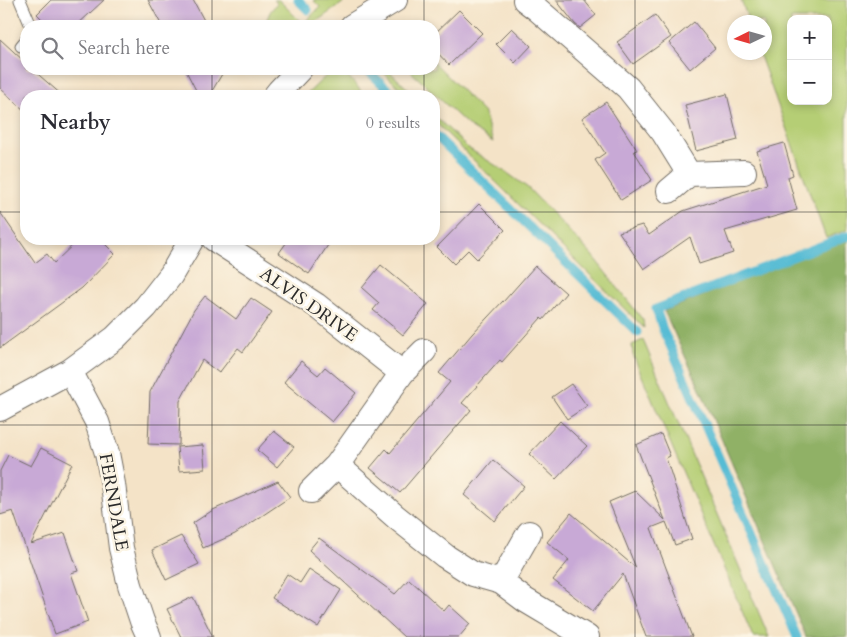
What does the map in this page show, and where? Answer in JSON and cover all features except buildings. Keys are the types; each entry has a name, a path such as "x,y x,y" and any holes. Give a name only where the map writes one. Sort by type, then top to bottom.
{"street":[{"path":"362,20 395,0"},
{"path":"525,0 628,88 663,132 689,174"},
{"path":"279,90 294,75"},
{"path":"669,191 689,174 744,172"},
{"path":"0,409 70,371 115,338 146,307 188,245"},
{"name":"ALVIS DRIVE","path":"223,245 316,305 402,373"},
{"path":"311,491 337,464 402,373 424,351"},
{"name":"FERNDALE","path":"70,371 97,422 107,453 121,548 130,585 149,637"},
{"path":"337,464 396,517 445,556 473,574 502,582 525,600 586,637"},
{"path":"502,582 528,533"}],"lane":[{"path":"20,0 28,20"}],"green space":[{"path":"274,0 279,0 299,20 267,20 277,3"},
{"path":"313,0 343,0 344,2 318,20 307,20 320,7"},
{"path":"741,0 847,0 847,230 826,238 762,60 772,60 772,15 746,15"},
{"path":"440,68 484,113 493,142 470,127 440,99 440,90 430,90 414,75 440,75"},
{"path":"327,75 347,75 360,90 311,90"},
{"path":"386,75 393,75 409,90 402,90"},
{"path":"440,121 468,148 528,188 591,254 643,320 644,328 440,127"},
{"path":"847,238 847,637 806,637 698,384 664,311"},
{"path":"643,340 769,637 753,637 633,355 632,345"}],"waterway":[{"path":"298,0 308,10"},
{"path":"372,75 389,90"},
{"path":"440,140 637,332"},
{"path":"797,637 664,333 656,309 847,236"}]}
